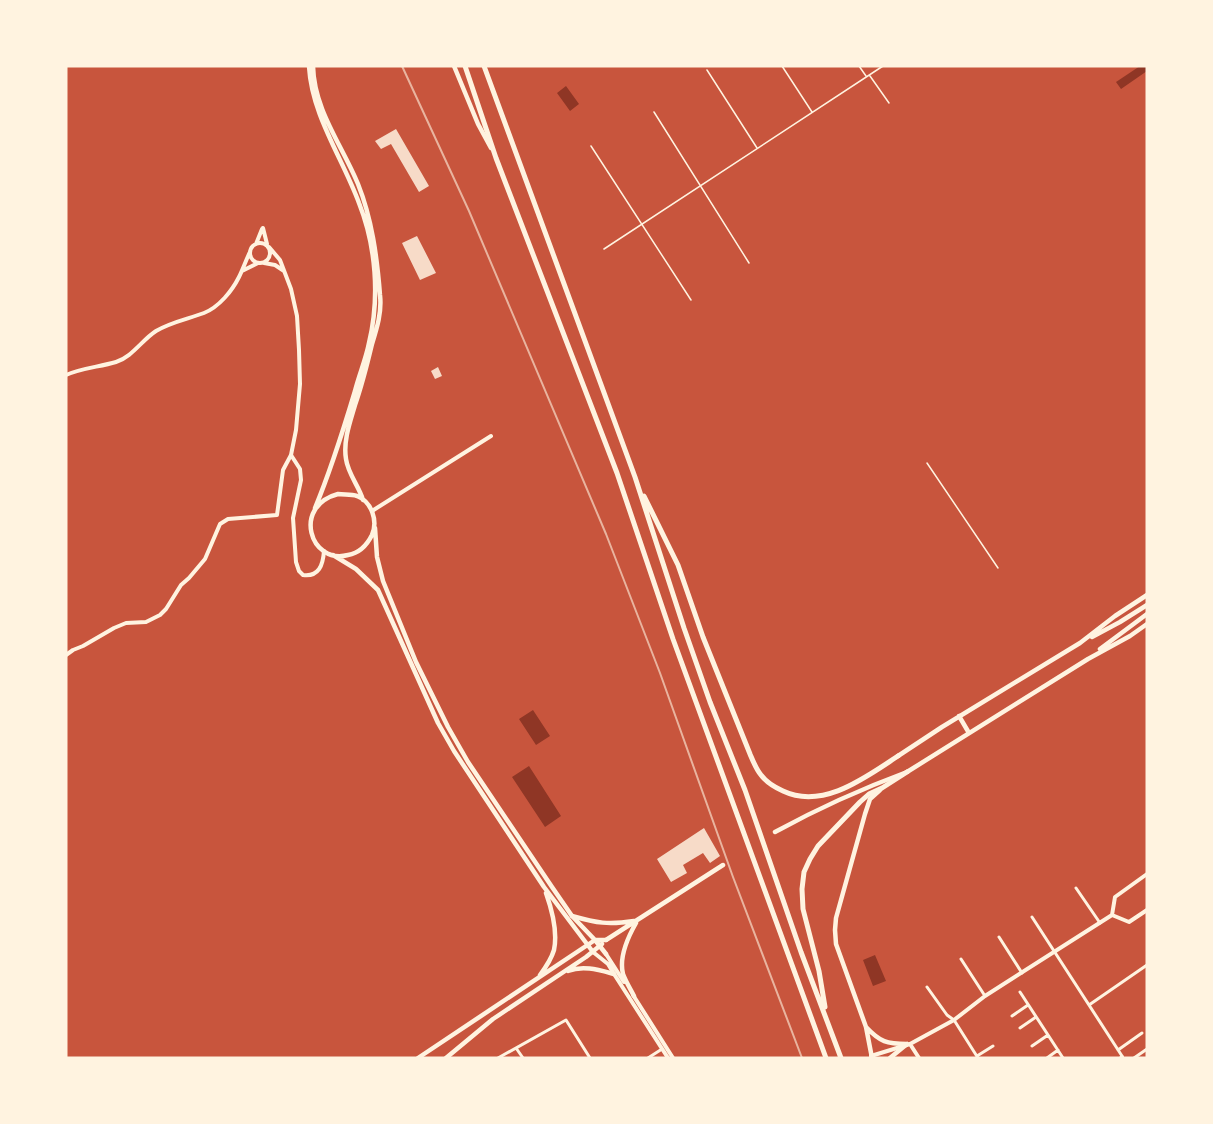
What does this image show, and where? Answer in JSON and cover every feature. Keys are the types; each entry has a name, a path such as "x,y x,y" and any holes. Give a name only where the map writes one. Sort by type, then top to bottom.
{"highway":[{"path":"465,66 496,158 617,473 673,639 826,1058"},
{"path":"484,66 635,477 710,702 745,790 801,952 841,1058"},
{"path":"635,477 678,565 703,637 750,754 759,772 770,785 789,794 809,797 824,795 867,776 898,756"},
{"path":"827,1018 819,971 803,909 804,872 810,859 830,832 860,802 869,794 907,772"}],"main road":[{"path":"311,66 322,111 344,160 360,205 375,272 375,297 369,343 340,441 311,517 312,536 324,551 356,569 378,590 438,723 454,750 544,887 593,952"},
{"path":"454,66 478,124 496,158"},
{"path":"344,160 359,187 369,217 377,255 381,299 379,318 346,444 347,466 363,500"},
{"path":"315,508 329,496 338,494 356,496 363,500 372,511 382,581 416,662 438,707 468,762 572,916 606,954"},
{"path":"333,555 354,554 363,548 375,528"},
{"path":"1080,643 1147,595"},
{"path":"898,756 959,716 1147,604"},
{"path":"1088,659 1147,614"},
{"path":"775,832 811,812 907,772 1147,624"},
{"path":"959,716 969,733"},
{"path":"872,1057 866,1027 836,944 835,930 836,918 865,814 870,799 882,788"},
{"path":"446,1058 493,1019 593,952 606,940 723,865"},
{"path":"537,980 549,963 554,949 551,907 544,887"},
{"path":"572,916 600,923 617,924 637,921"},
{"path":"634,996 623,974 623,959 630,933 637,921"},
{"path":"418,1058 595,940 606,940"},
{"path":"562,972 583,968 614,974"},
{"path":"866,1027 884,1042 909,1044"},
{"path":"890,1058 909,1044"}],"street":[{"path":"66,375 118,361 129,355 155,332 213,308 234,286 263,228 270,257 267,261 242,271"},
{"path":"66,655 114,628 126,623 146,622 160,615 181,585 205,559 220,524 228,519 277,515 284,470 291,455 296,430 300,384 297,316 291,289 279,260 268,246 261,242 256,244"},
{"path":"250,252 254,261 274,265 285,272"},
{"path":"372,511 491,436"},
{"path":"291,455 300,469 301,480 293,519 296,562 299,571 303,575 311,576 318,572 323,562 324,551"},
{"path":"872,1057 909,1044 954,1020 985,996 1100,923 1112,915 1115,897 1147,874"},
{"path":"1076,888 1100,923"},
{"path":"1112,915 1130,922 1147,910"},
{"path":"1032,917 1122,1058"},
{"path":"999,937 1022,972"},
{"path":"593,952 608,964 673,1058"},
{"path":"606,954 634,996 665,1048 668,1058"},
{"path":"961,959 985,996"},
{"path":"1089,1005 1147,965"},
{"path":"927,987 947,1015 954,1020 977,1057 993,1046"},
{"path":"1020,992 1063,1058"},
{"path":"1012,1016 1028,1005"},
{"path":"1020,1028 1036,1017"},
{"path":"498,1058 566,1020 590,1058"},
{"path":"1118,1050 1142,1033"},
{"path":"1032,1046 1048,1035"},
{"path":"909,1044 919,1058"},
{"path":"516,1048 523,1058"},
{"path":"648,1058 665,1048"},
{"path":"1134,1058 1147,1049"},
{"path":"1047,1058 1058,1050"}],"lane":[{"path":"782,66 812,112"},
{"path":"859,66 866,77"},
{"path":"604,249 883,66"},
{"path":"707,70 757,148"},
{"path":"870,75 889,103"},
{"path":"654,112 749,263"},
{"path":"591,146 691,300"},
{"path":"927,462 998,568"}],"shaded area":[{"path":"1140,66 1147,66 1147,71 1121,89 1116,82"},
{"path":"566,86 579,104 570,111 557,93"},
{"path":"533,710 550,736 536,745 519,719"},
{"path":"529,766 561,816 545,827 512,777"},
{"path":"875,955 886,981 873,986 863,960"}],"building":[{"path":"396,129 429,186 419,192 391,144 381,149 375,141"},
{"path":"417,236 436,273 420,280 402,243"},
{"path":"438,367 442,376 435,379 431,371"},
{"path":"704,828 720,856 710,863 703,853 683,865 687,873 671,882 657,859"}],"railway":[{"path":"402,66 469,211 606,534 660,673 733,877 802,1058"}]}
